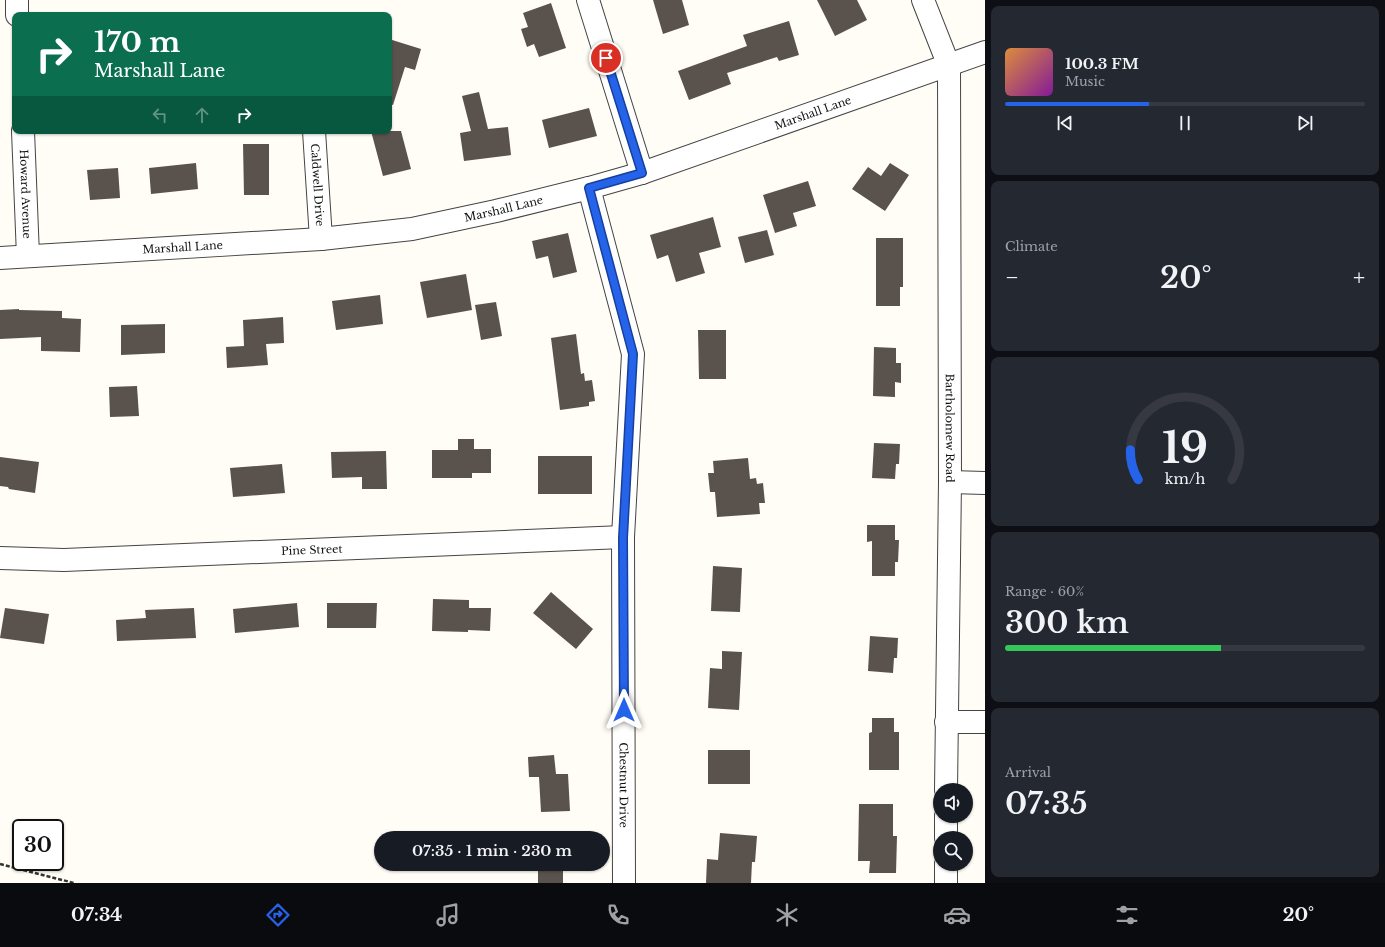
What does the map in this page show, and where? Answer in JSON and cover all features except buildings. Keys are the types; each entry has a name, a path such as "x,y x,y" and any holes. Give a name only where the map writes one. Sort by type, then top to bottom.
{"street":[{"path":"17,0 17,12"},
{"path":"588,0 642,173"},
{"path":"923,0 949,66"},
{"name":"Marshall Lane","path":"0,258 321,239 412,229 496,211 642,173 949,66 985,52"},
{"name":"Bartholomew Road","path":"946,783 950,482 949,66"},
{"name":"Howard Avenue","path":"22,134 28,256"},
{"name":"Caldwell Drive","path":"314,134 321,239"},
{"name":"Chestnut Drive","path":"589,188 633,354 623,538 624,883"},
{"path":"950,482 985,483"},
{"name":"Pine Street","path":"0,558 64,560 623,538"},
{"path":"946,722 985,722"},
{"path":"946,871 946,883"}],"path":[{"path":"0,864 74,883"}],"route":[{"path":"606,58 642,173 589,188 633,354 623,538 624,710"}]}
